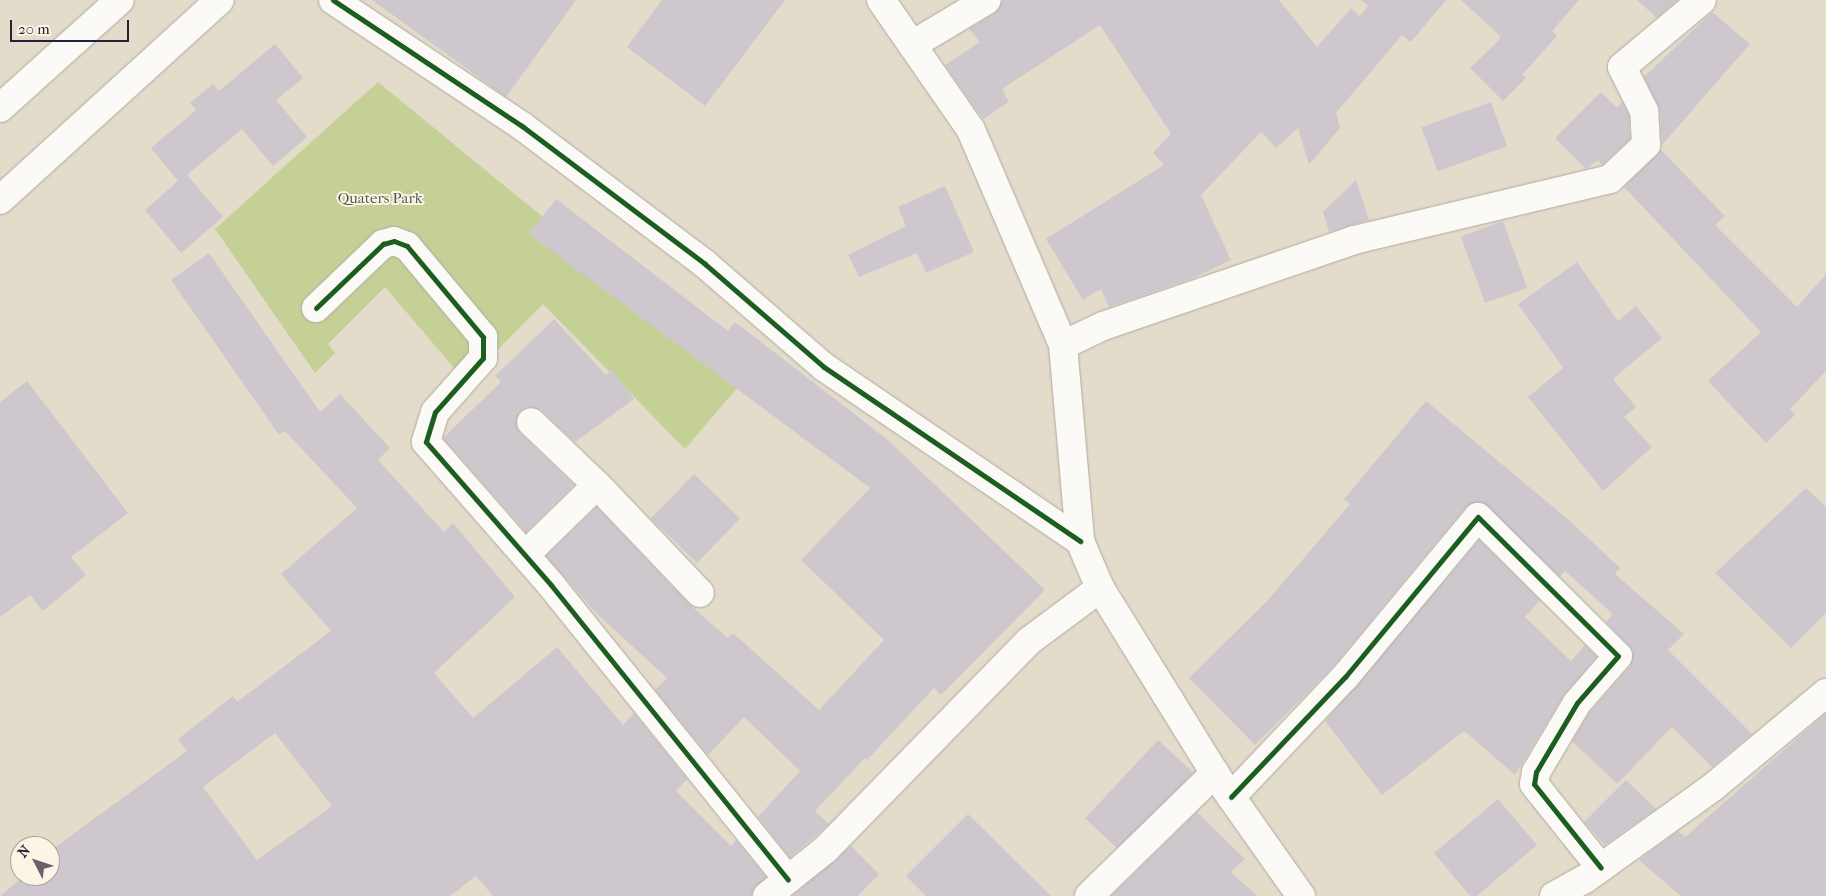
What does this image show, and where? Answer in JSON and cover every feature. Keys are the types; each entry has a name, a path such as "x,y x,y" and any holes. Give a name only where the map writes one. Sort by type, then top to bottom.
{"street":[{"path":"0,108 120,0"},
{"path":"0,200 220,0"},
{"path":"333,0 522,126 705,264 824,367 1080,542"},
{"path":"881,0 971,130 1063,345 1080,542 1100,588 1215,773 1301,896"},
{"path":"912,45 987,0"},
{"path":"1063,345 1103,326 1354,240 1610,179 1646,145 1644,111 1622,67 1702,0"},
{"path":"316,308 383,244 394,241 407,246 483,337 486,348 483,358 434,412 426,442 525,555 777,888 826,849 1029,641 1100,588"},
{"path":"531,422 597,485 700,593"},
{"path":"525,555 597,485"},
{"path":"1231,797 1345,677 1478,517 1618,656 1577,703 1536,772 1534,784 1601,868"},
{"path":"1554,896 1601,868 1713,787 1826,693"},
{"path":"1088,896 1215,773"}],"green space":[{"name":"Quaters Park","path":"378,82 743,381 685,449 543,304 466,382 385,287 328,344 335,353 315,373 215,229"}],"building":[{"path":"372,0 576,0 506,97"},
{"path":"662,0 785,0 705,106 627,47"},
{"path":"1003,0 1279,0 1317,47 1351,8 1360,16 1368,6 1361,0 1446,0 1411,42 1402,35 1336,113 1340,128 1309,165 1298,128 1276,148 1261,132 1201,195 1231,260 1191,279 1109,307 1101,289 1083,300 1046,239 1164,165 1153,153 1171,134 1100,25 1002,89 1009,102 983,119 945,65 980,42 969,29 995,13"},
{"path":"1461,0 1579,0 1552,31 1557,36 1522,75 1526,78 1503,101 1470,68 1500,39 1499,35"},
{"path":"1637,0 1678,0 1657,18"},
{"path":"1712,12 1750,44 1662,145 1660,110 1644,77"},
{"path":"275,44 303,78 276,100 307,137 273,166 242,129 187,175 223,217 181,253 145,210 178,181 151,148 196,110 190,103 213,84 219,91"},
{"path":"1601,92 1617,108 1622,102 1629,115 1630,139 1602,165 1598,160 1586,169 1555,138"},
{"path":"1491,102 1507,146 1438,171 1421,127"},
{"path":"1661,150 1725,216 1715,225 1797,307 1826,274 1826,371 1790,409 1795,415 1766,443 1708,381 1761,332 1624,187"},
{"path":"1356,180 1369,220 1329,232 1323,212"},
{"path":"945,186 974,252 926,273 917,253 859,277 848,255 906,226 898,207"},
{"path":"556,199 728,331 735,322 888,440 1045,590 941,695 934,688 867,760 865,758 815,811 829,824 790,858 758,817 800,771 744,717 708,755 655,690 667,678 595,612 546,556 597,507 689,604 728,638 733,633 819,710 884,640 801,560 870,488 529,234"},
{"path":"1503,221 1527,288 1485,303 1461,236"},
{"path":"209,253 320,412 340,394 390,448 378,460 444,532 453,523 515,597 434,673 473,718 557,647 623,725 634,713 687,779 676,791 731,846 736,840 766,877 752,896 493,896 476,876 450,896 0,896 12,886 60,886 60,844 187,751 178,739 233,696 237,702 331,631 281,574 357,508 285,431 279,435 171,280","holes":["275,733 332,806 257,860 203,787"]},
{"path":"1577,262 1618,321 1636,306 1662,338 1613,379 1636,407 1624,417 1652,447 1603,491 1528,397 1563,368 1518,304"},
{"path":"554,319 606,375 612,370 634,399 575,442 541,410 527,407 519,412 516,426 520,433 574,485 526,532 443,438 501,382 495,376"},
{"path":"27,381 128,513 71,557 86,575 43,611 30,595 0,617 0,402"},
{"path":"1426,401 1570,521 1620,568 1615,574 1684,634 1668,650 1752,734 1712,767 1672,727 1617,784 1572,741 1590,712 1630,666 1633,651 1606,622 1613,614 1565,571 1560,577 1481,502 1466,507 1333,667 1255,745 1189,678 1268,600 1350,504 1344,499"},
{"path":"694,474 740,518 697,563 651,519"},
{"path":"1806,488 1826,507 1826,613 1791,648 1715,573"},
{"path":"1479,540 1540,600 1525,617 1571,661 1585,645 1597,657 1564,695 1515,775 1464,731 1382,795 1325,721"},
{"path":"1826,713 1826,896 1681,896 1639,860 1678,831 1685,837"},
{"path":"1158,740 1193,773 1120,851 1085,818"},
{"path":"1626,780 1656,809 1605,845 1584,822"},
{"path":"1498,799 1537,845 1477,896 1470,896 1434,853"},
{"path":"1197,812 1245,859 1231,872 1257,896 1111,896"},
{"path":"968,814 1051,896 926,896 906,876"},
{"path":"851,846 879,874 858,896 792,896"}],"cycle path":[{"path":"333,0 522,126 705,264 824,367 1080,541"},
{"path":"316,308 383,244 394,241 407,246 483,337 483,358 435,412 426,442 551,585 788,880"},
{"path":"1231,797 1345,677 1478,517 1618,656 1577,703 1536,772 1534,784 1601,868"}]}
